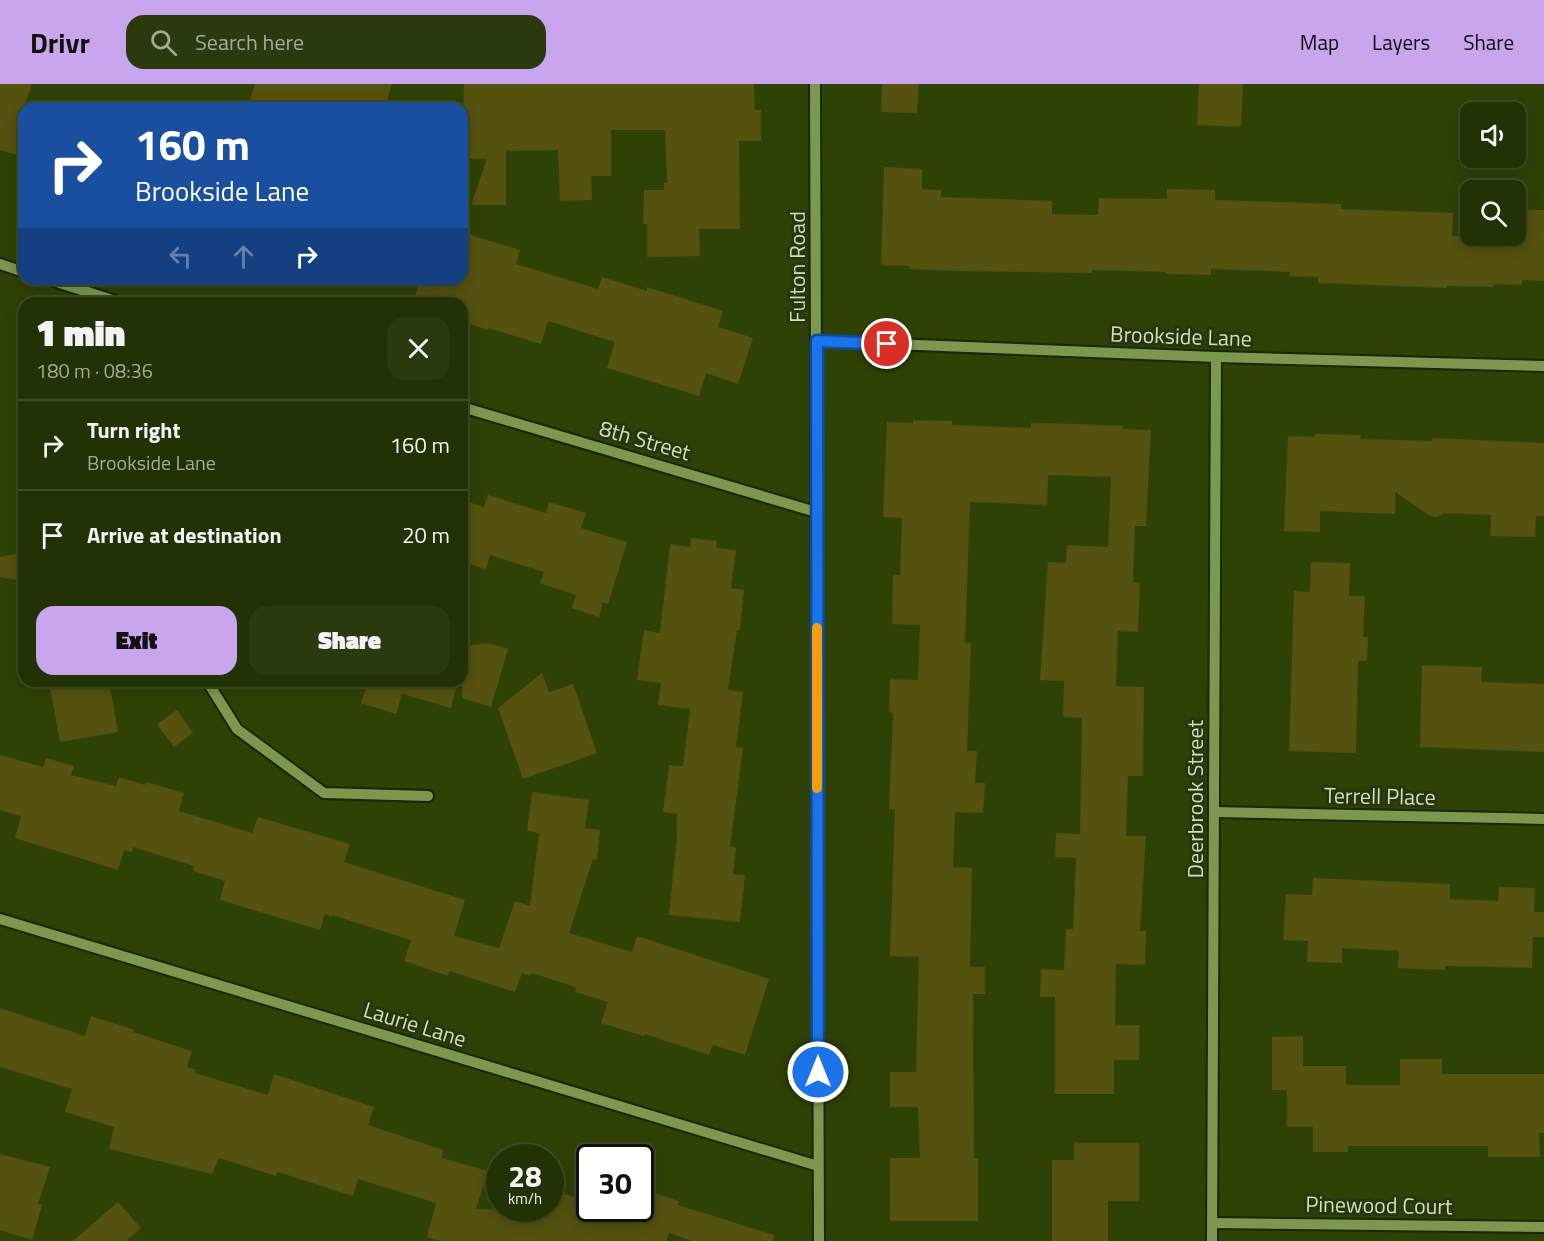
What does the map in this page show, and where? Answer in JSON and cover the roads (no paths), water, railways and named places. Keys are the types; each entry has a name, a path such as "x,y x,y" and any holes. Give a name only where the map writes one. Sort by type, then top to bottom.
{"street":[{"name":"Fulton Road","path":"815,84 819,1241"},
{"path":"0,264 18,270"},
{"path":"66,285 103,297"},
{"name":"Brookside Lane","path":"817,341 1216,357 1544,366"},
{"name":"Deerbrook Street","path":"1212,1241 1216,357"},
{"name":"8th Street","path":"468,409 816,512"},
{"path":"211,687 237,729 324,793 428,796"},
{"name":"Terrell Place","path":"1215,812 1544,819"},
{"name":"Laurie Lane","path":"0,919 818,1166"},
{"name":"Pinewood Court","path":"1213,1223 1544,1227"}]}
